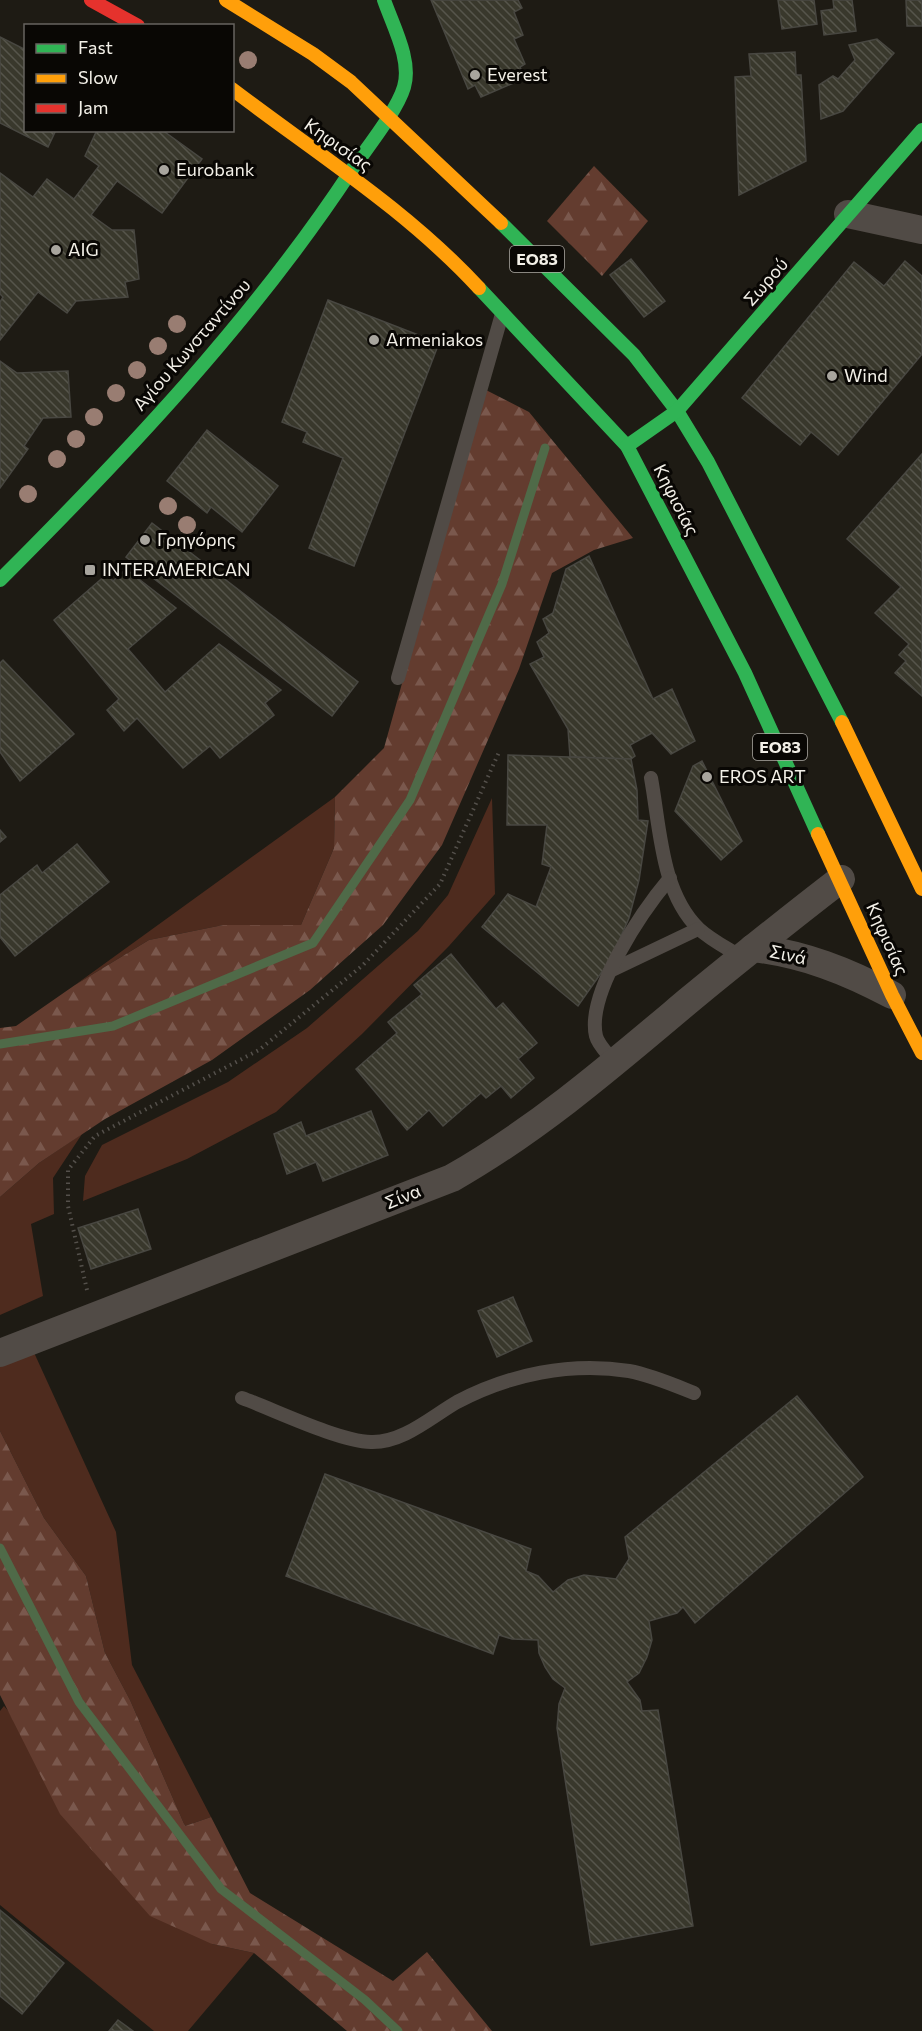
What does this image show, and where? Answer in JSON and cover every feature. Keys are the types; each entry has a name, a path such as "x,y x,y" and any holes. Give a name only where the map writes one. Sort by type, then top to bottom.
{"main road":[{"path":"92,0 134,24"},
{"name":"ΕΟ83","path":"226,0 313,54 351,82 461,184 634,355 677,411 708,462 867,771 922,889"},
{"name":"Αγίου Κωνσταντίνου","path":"0,580 71,509 220,345 307,238 388,116 404,88 407,68 384,0"},
{"name":"Κηφισίας","path":"234,90 289,132 350,173 461,268 627,446 745,673 892,995 922,1053"},
{"name":"Σωρού","path":"627,446 677,411 922,130"}],"street":[{"path":"848,214 922,230"},
{"name":"Σινά","path":"747,953 841,879"},
{"name":"Σινά","path":"747,953 789,952 825,963 892,995"},
{"name":"Σίνα","path":"0,1353 452,1178 512,1142 615,1063 747,953"}],"lane":[{"path":"398,678 503,313"},
{"path":"651,778 670,878 676,896 698,928 747,953"},
{"path":"615,1063 596,1037 596,1013 610,971 646,907 670,878"},
{"path":"610,971 698,928"},
{"path":"242,1398 351,1439 373,1442 398,1437 458,1402 502,1382 545,1372 590,1368 631,1371 694,1393"}],"path":[{"path":"93,1316 68,1206 68,1170 95,1136 259,1050 363,965 440,884 499,752"}],"shaded area":[{"path":"335,797 334,848 301,925 223,925 149,940 75,985"},
{"path":"492,798 495,894 449,946 362,1034 276,1112 187,1159 83,1201 85,1176 102,1145 228,1082 307,1028 418,931 448,895"},
{"path":"82,1134 53,1178 54,1214 31,1224 43,1296 0,1315 0,1197 39,1163"},
{"path":"31,1346 116,1532 132,1665 211,1817 185,1826 130,1700 105,1653 86,1576 44,1518 0,1431 0,1363"},
{"path":"4,1706 212,1944 254,1953 188,2031 154,2031 0,1905 0,1711"}],"green space":[{"path":"594,166 648,221 602,276 547,221"},
{"path":"484,389 529,412 633,538 594,550 552,573 519,669 442,845 383,925 310,990 212,1060 105,1119 39,1163 0,1197 0,1028 16,1026 75,985 149,940 223,925 301,925 334,848 335,797 384,748"},
{"path":"0,1431 44,1518 86,1576 105,1653 130,1700 185,1826 211,1817 250,1893 393,1981 427,1952 492,2031 347,2031 254,1953 212,1944 150,1916 60,1814 0,1695"}],"building":[{"path":"431,0 518,0 522,8 514,12 523,35 514,39 525,64 520,67 525,78 481,97 475,85 468,89"},
{"path":"778,0 814,0 817,24 782,29"},
{"path":"833,0 852,0 856,31 824,35 821,11 834,9"},
{"path":"906,0 922,0 922,26 907,26"},
{"path":"0,37 24,49 24,132 55,132 48,147 0,123"},
{"path":"877,39 894,53 843,111 821,119 819,85 833,76 838,79 855,60 849,45"},
{"path":"795,52 796,75 801,75 806,161 739,195 735,77 751,76 749,54"},
{"path":"96,132 165,132 202,159 162,213 117,181 91,215 112,230 134,230 139,279 125,282 128,297 76,301 67,313 38,292 0,340 0,302 3,297 0,294 0,173 33,197 47,179 74,199 99,166 85,156"},
{"path":"631,259 665,301 644,317 610,275"},
{"name":"Wind","path":"905,261 922,276 922,354 838,455 811,432 800,445 742,398 854,262 884,286"},
{"path":"328,300 439,343 354,566 309,548 343,458 303,442 307,432 282,422"},
{"path":"0,361 17,373 68,371 71,417 43,418 24,446 28,449 0,488"},
{"path":"207,430 278,486 242,532 211,507 207,513 167,481"},
{"path":"922,454 922,696 895,673 906,661 899,655 909,644 875,613 901,587 847,539"},
{"path":"152,523 358,682 332,716 126,557"},
{"path":"589,556 653,699 672,689 695,741 671,754 652,733 630,745 635,756 631,759 570,757 568,729 530,664 544,657 537,642 549,633 543,619 553,613 566,569"},
{"path":"126,569 176,608 128,649 165,692 219,644 281,690 265,703 274,715 220,758 210,746 183,768 137,718 124,731 107,710 119,699 54,620 107,574 113,581"},
{"path":"3,660 74,734 20,781 0,752 0,663"},
{"path":"508,755 631,759 637,790 638,820 648,821 639,880 629,918 611,959 578,1006 482,927 508,894 536,907 551,867 542,864 547,825 507,825"},
{"path":"702,761 742,841 721,860 675,811 693,766"},
{"path":"0,830 6,837 0,842"},
{"path":"77,844 109,882 15,956 0,937 0,895 37,865 42,873"},
{"path":"451,954 496,1009 503,1003 537,1043 518,1059 534,1078 511,1098 501,1086 486,1098 481,1093 443,1126 429,1110 407,1130 356,1069 397,1033 388,1022 422,994 414,985"},
{"path":"371,1111 388,1155 323,1181 316,1162 287,1174 274,1134 301,1122 306,1136"},
{"path":"138,1209 151,1249 91,1269 78,1228"},
{"path":"513,1297 532,1341 497,1357 478,1311"},
{"path":"797,1396 863,1477 695,1623 683,1607 677,1613 649,1621 652,1640 647,1657 639,1673 627,1682 640,1700 642,1711 658,1710 693,1926 591,1945 557,1728 559,1704 565,1688 553,1679 545,1667 539,1653 538,1640 512,1639 499,1635 493,1654 286,1576 325,1474 531,1549 526,1571 538,1576 553,1592 568,1580 584,1575 616,1579 629,1559 625,1537"},
{"path":"0,1910 64,1963 22,2014 0,1996"},
{"path":"118,2020 133,2031 109,2031"}],"waterway":[{"path":"0,1044 113,1026 313,943 410,800 502,584 545,448"},
{"path":"0,1548 79,1702 221,1889 365,2000 398,2031"}],"traffic: fast":[{"path":"0,580 141,434 230,333 313,226 388,118 404,87 406,66 404,54 384,0"},
{"path":"627,446 677,411 922,130"},
{"path":"501,223 634,355 677,411 708,462 842,722"},
{"path":"479,288 627,446 745,673 818,834"}],"traffic: slow":[{"path":"226,0 313,54 351,82 501,223"},
{"path":"234,90 360,183 422,233 479,288"},
{"path":"842,722 922,889"},
{"path":"818,834 892,995 922,1053"}],"traffic: jam":[{"path":"91,0 134,24"}],"place":[{"name":"Everest","path":"475,75"},
{"name":"Eurobank","path":"164,170"},
{"name":"AIG","path":"56,250"},
{"name":"Armeniakos","path":"374,340"},
{"name":"Wind","path":"832,376"},
{"name":"Γρηγόρης","path":"145,540"},
{"name":"INTERAMERICAN","path":"90,570"},
{"name":"EROS ART","path":"707,777"}]}
